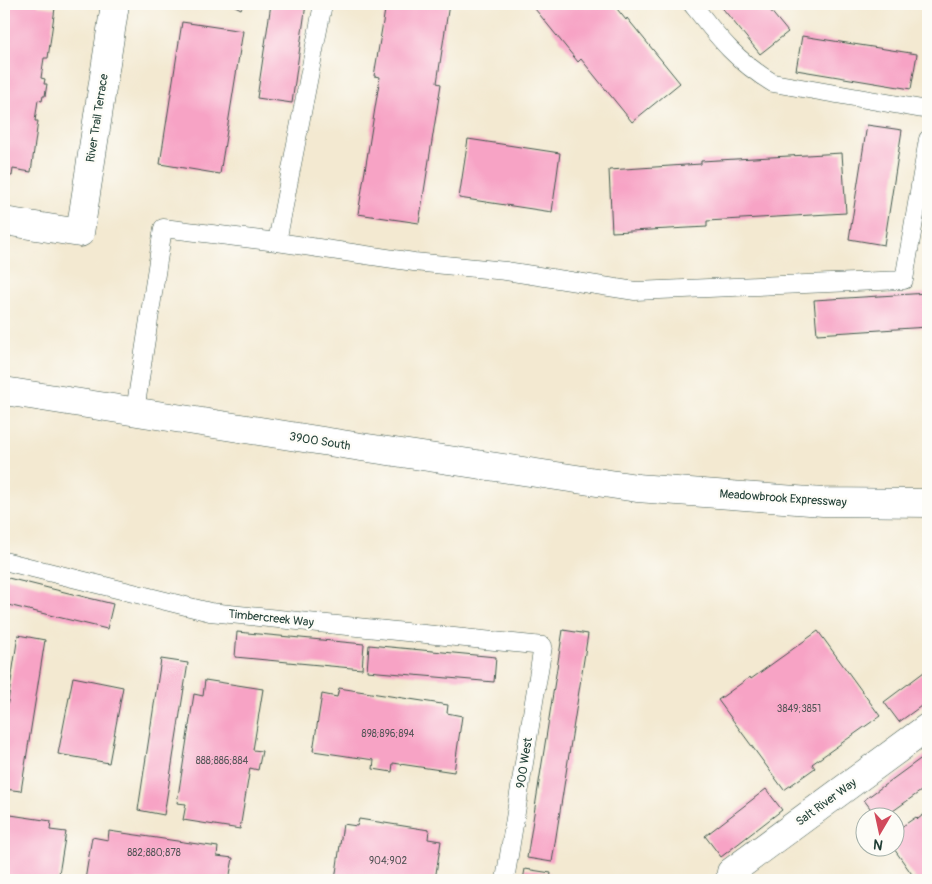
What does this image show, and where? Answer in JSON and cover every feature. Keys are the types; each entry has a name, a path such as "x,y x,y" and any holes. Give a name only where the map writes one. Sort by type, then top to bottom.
{"main road":[{"name":"River Trail Terrace","path":"4,221 80,233 115,4"},
{"name":"3900 South","path":"4,391 361,448 637,488"},
{"name":"Meadowbrook Expressway","path":"637,488 822,502 928,503"},
{"name":"Salt River Way","path":"730,880 731,872 928,727"}],"lane":[{"path":"277,242 323,4"},
{"path":"692,4 729,50 756,73 773,83 928,110"},
{"path":"135,411 163,228 414,262 506,271 634,291 904,280 928,140"},
{"name":"Timbercreek Way","path":"4,561 210,612 543,646"},
{"name":"900 West","path":"505,880 543,646"}],"building":[{"path":"4,4 38,4 38,6 55,8 48,58 44,58 41,78 45,79 44,84 47,84 45,96 43,96 42,101 38,100 35,121 38,121 31,172 13,169 12,176 4,175"},
{"path":"231,4 244,4 241,9"},
{"path":"271,4 306,4 292,103 257,98"},
{"path":"386,4 449,4 437,83 441,84 419,223 358,214 380,77 374,76"},
{"path":"531,4 613,4 626,20 627,18 680,83 632,122 581,59 578,62"},
{"path":"719,4 765,4 788,32 760,54"},
{"path":"182,22 243,31 220,174 160,164"},
{"path":"802,36 917,54 911,89 796,70"},
{"path":"867,125 902,130 884,245 849,239"},
{"path":"468,139 560,153 552,212 459,198"},
{"path":"842,153 846,213 707,221 707,227 612,232 609,170 701,164 701,161"},
{"path":"928,293 928,327 817,334 814,300"},
{"path":"4,577 113,604 107,629 4,604"},
{"path":"563,630 588,634 552,862 527,858"},
{"path":"818,631 880,716 812,764 815,768 784,790 718,700"},
{"path":"237,632 364,644 362,669 235,657"},
{"path":"18,635 45,640 21,791 4,789 4,728"},
{"path":"369,645 496,657 494,682 367,671"},
{"path":"161,659 188,663 164,815 138,810"},
{"path":"928,669 928,701 899,722 884,702"},
{"path":"73,677 123,687 109,763 58,754"},
{"path":"205,680 263,689 253,750 262,751 258,770 250,768 240,829 183,820 186,804 177,803 194,694 203,696"},
{"path":"339,688 448,705 447,713 462,716 454,772 393,763 392,772 373,769 374,760 313,751 322,694 337,697"},
{"path":"927,754 928,786 900,806 868,806 864,800"},
{"path":"766,789 782,810 721,857 705,836"},
{"path":"928,811 928,880 916,880 899,856 904,856 904,825 916,817 918,819"},
{"path":"4,814 51,821 50,830 66,832 58,880 4,880"},
{"path":"359,819 429,830 428,839 441,841 435,880 335,880 343,824 357,826"},
{"path":"109,831 218,847 217,856 233,858 229,880 85,880 92,837 108,840"},
{"path":"525,869 551,873 550,880 523,880"}]}
